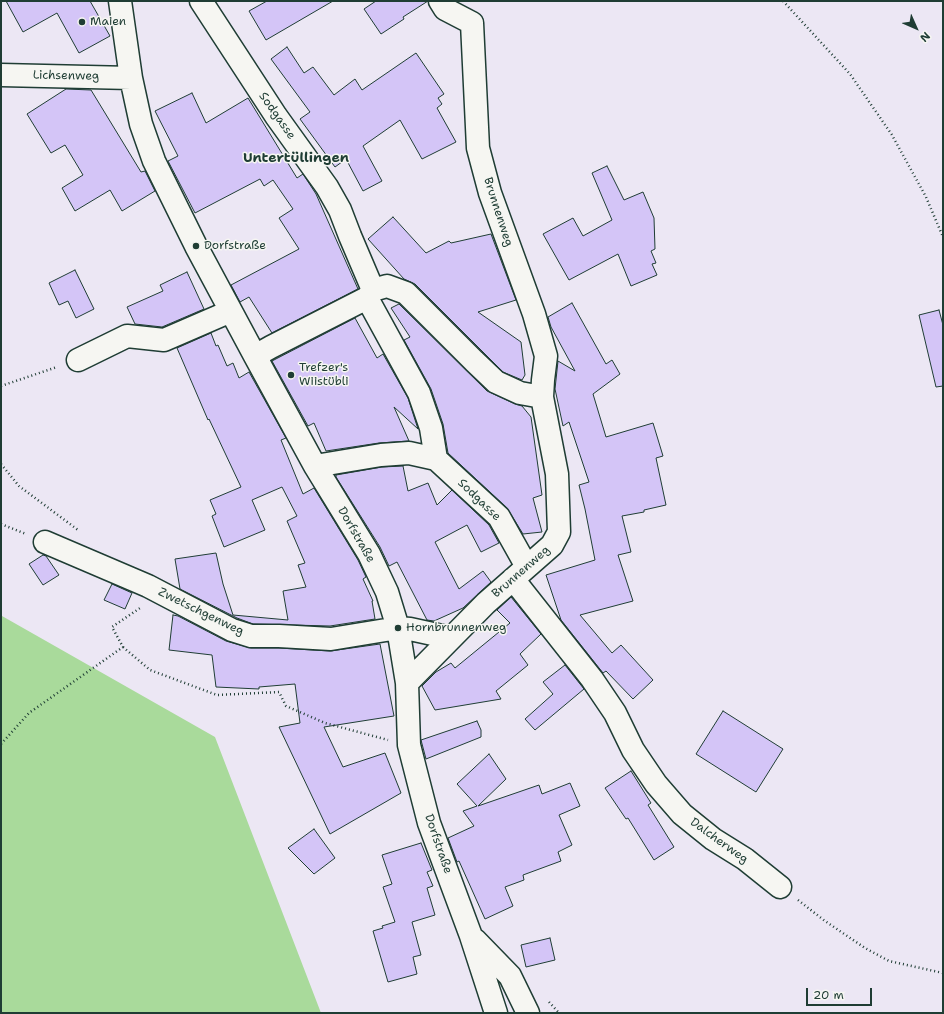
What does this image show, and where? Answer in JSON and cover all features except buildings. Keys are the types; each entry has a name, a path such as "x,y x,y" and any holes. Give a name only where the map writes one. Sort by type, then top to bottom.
{"street":[{"name":"Dorfstraße","path":"120,1 131,78 141,124 154,161 196,246 255,356 315,466 369,554 387,592 398,628 407,683 408,745 430,823 471,936 496,1013"},
{"name":"Sodgasse","path":"201,1 276,116 327,187 340,210 370,294 419,393 431,428 436,459 500,517 520,573"},
{"name":"Brunnenweg","path":"407,683 486,603 552,545 558,532 557,474 542,397 546,356 534,314 490,193 478,148 472,23 445,9 440,1"},
{"name":"Lichsenweg","path":"1,75 131,78"},
{"path":"255,356 387,286 406,292 496,382 520,394 542,397"},
{"path":"78,360 127,336 164,340 231,311"},
{"path":"315,466 381,455 408,453 436,459"},
{"name":"Zwetschgenweg","path":"45,542 148,586 232,630 251,636 331,639 398,628"},
{"name":"Dalcherweg","path":"520,573 616,713 633,750 656,784 682,814 713,839 745,859 780,887"},
{"path":"398,628 410,629 451,638"},
{"path":"471,936 510,976 528,1013"}],"path":[{"path":"783,1 850,74 888,129 926,198 943,237"},
{"path":"1,386 78,360"},
{"path":"1,464 19,486 82,534"},
{"path":"1,524 45,542"},
{"name":"Zwetschgenweg","path":"123,647 112,627 140,608 148,586"},
{"path":"1,744 29,713 123,647 150,670 217,695 278,692 286,706 325,723 408,745"},
{"path":"780,887 825,921 865,948 889,961 943,973"}],"green space":[{"path":"1,611 2,616 215,737 321,1013 1,1013"}],"place":[{"name":"Maien","path":"82,22"},
{"name":"Dorfstraße","path":"196,246"},
{"name":"Trefzer's Wiistübli","path":"291,375"},
{"name":"Hornbrunnenweg","path":"398,628"}],"district":[{"name":"Untertüllingen","path":"296,158"}]}
